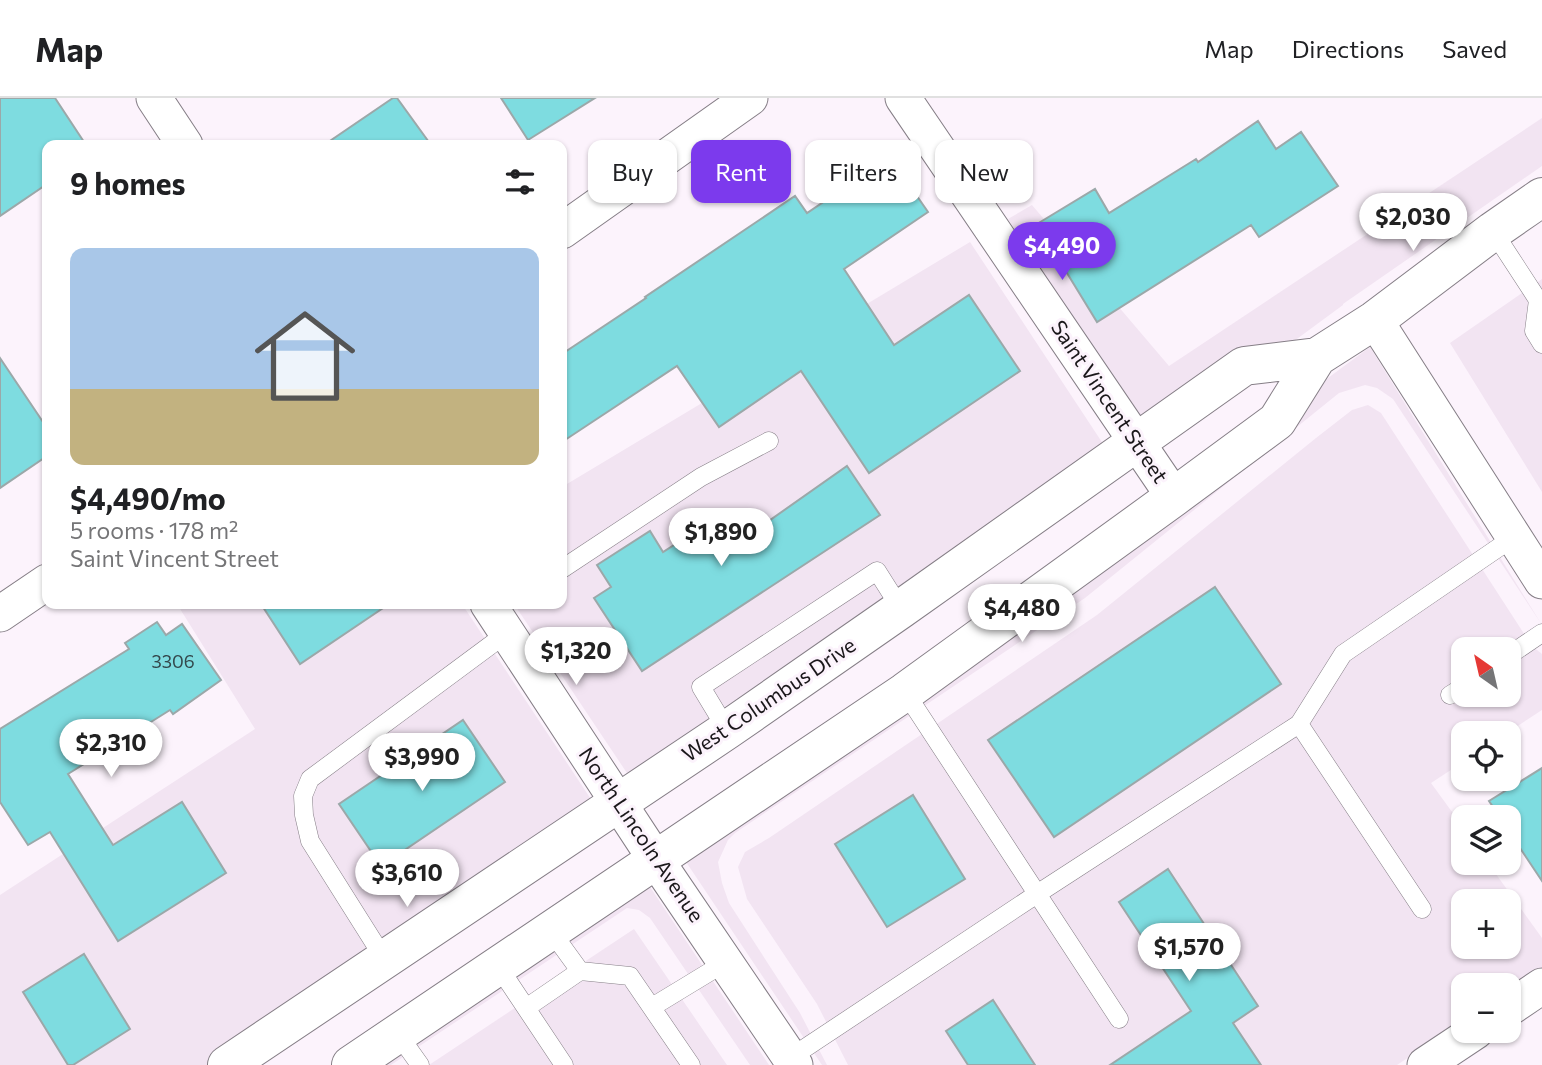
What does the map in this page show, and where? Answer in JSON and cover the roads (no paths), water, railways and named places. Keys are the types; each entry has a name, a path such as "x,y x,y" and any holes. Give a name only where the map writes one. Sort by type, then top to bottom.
{"main road":[{"name":"West Columbus Drive","path":"351,1065 905,692 1174,497 1277,421 1317,357 1375,320 1542,197"},
{"name":"West Columbus Drive","path":"227,1065 727,730 1244,366 1317,357"}],"street":[{"path":"154,98 182,140"},
{"path":"567,227 750,98"},
{"name":"Saint Vincent Street","path":"902,98 1174,497"},
{"path":"1375,320 1542,581"},
{"path":"0,614 42,585"},
{"name":"North Lincoln Avenue","path":"501,614 656,860 793,1062"},
{"path":"1521,1000 1542,986"},
{"path":"1424,1065 1458,1043"}],"lane":[{"path":"1493,231 1538,300 1534,331 1542,344"},
{"path":"567,566 701,477 769,441"},
{"path":"793,1062 1037,894 1299,724 1343,654 1514,537"},
{"path":"385,960 310,841 303,796 310,779 501,614"},
{"path":"1521,647 1542,633"},
{"path":"905,692 1119,1019"},
{"path":"1299,724 1422,909"},
{"path":"551,931 580,971"},
{"path":"652,1007 726,962"},
{"path":"498,966 564,1065"},
{"path":"526,1008 580,971 631,976 691,1065"},
{"path":"398,1034 420,1065"}]}
